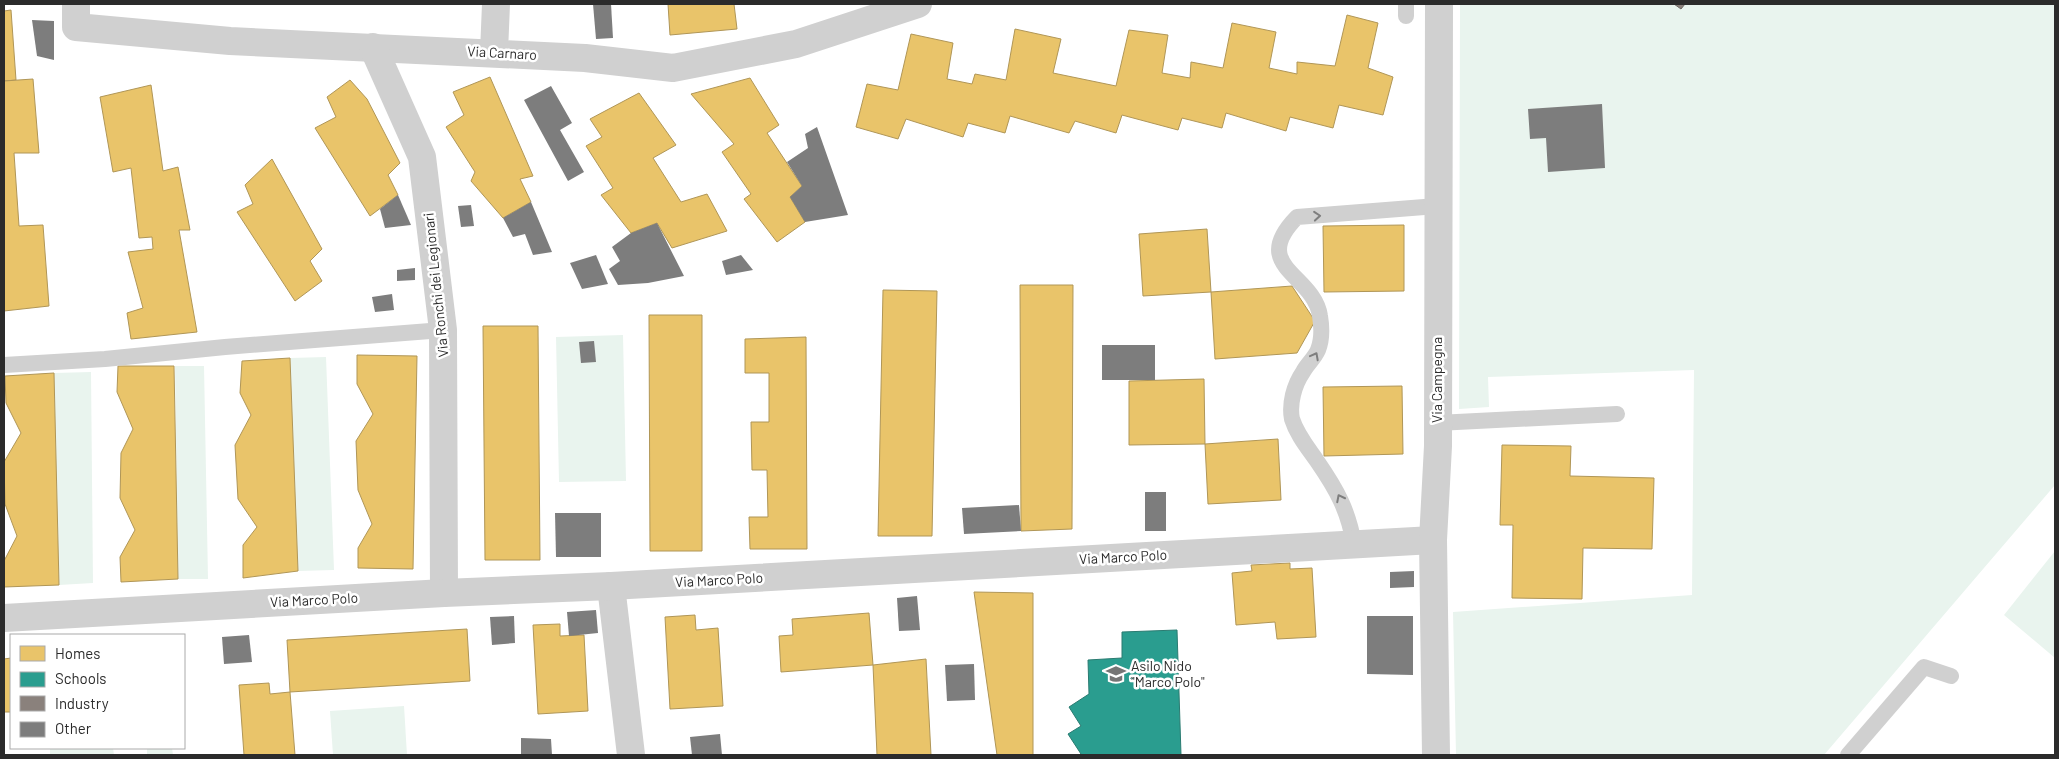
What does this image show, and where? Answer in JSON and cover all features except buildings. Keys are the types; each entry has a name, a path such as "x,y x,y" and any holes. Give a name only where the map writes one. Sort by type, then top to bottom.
{"street":[{"path":"494,52 496,4"},
{"name":"Via Carnaro","path":"76,15 230,41 494,52 585,58 673,68 796,44 878,10 918,4"},
{"name":"Via Campegna","path":"1436,755 1433,540 1438,423 1437,206 1439,4"},
{"name":"Via Ronchi dei Legionari","path":"373,47 422,157 443,330 444,593"},
{"name":"Via Marco Polo","path":"4,618 1433,540"},
{"path":"611,586 631,755"}],"lane":[{"path":"1354,544 1349,519 1339,495 1297,433 1292,418 1291,404 1294,389 1303,370 1312,362 1319,348 1322,332 1320,313 1311,297 1282,262 1279,240 1285,229 1296,217 1437,206"},
{"path":"4,364 105,359 225,347 443,330"},
{"path":"1438,423 1617,414"},
{"path":"1848,755 1924,667 1951,676"}],"shaded area":[{"path":"1460,4 2055,4 2055,485 1824,755 1456,755 1453,612 1692,595 1694,370 1488,377 1489,407 1459,409"},
{"path":"623,335 626,481 559,482 556,337"},
{"path":"326,357 334,570 298,571 290,358"},
{"path":"175,366 204,366 208,579 178,579"},
{"path":"91,372 93,583 59,585 54,373"},
{"path":"2055,551 2055,658 2004,615"},
{"path":"404,706 407,755 333,755 330,711"},
{"path":"50,749 113,749 114,755 50,755"},
{"path":"147,749 172,749 173,755 147,755"}],"place":[{"name":"Asilo Nido \"Marco Polo\"","path":"1116,674"}]}
